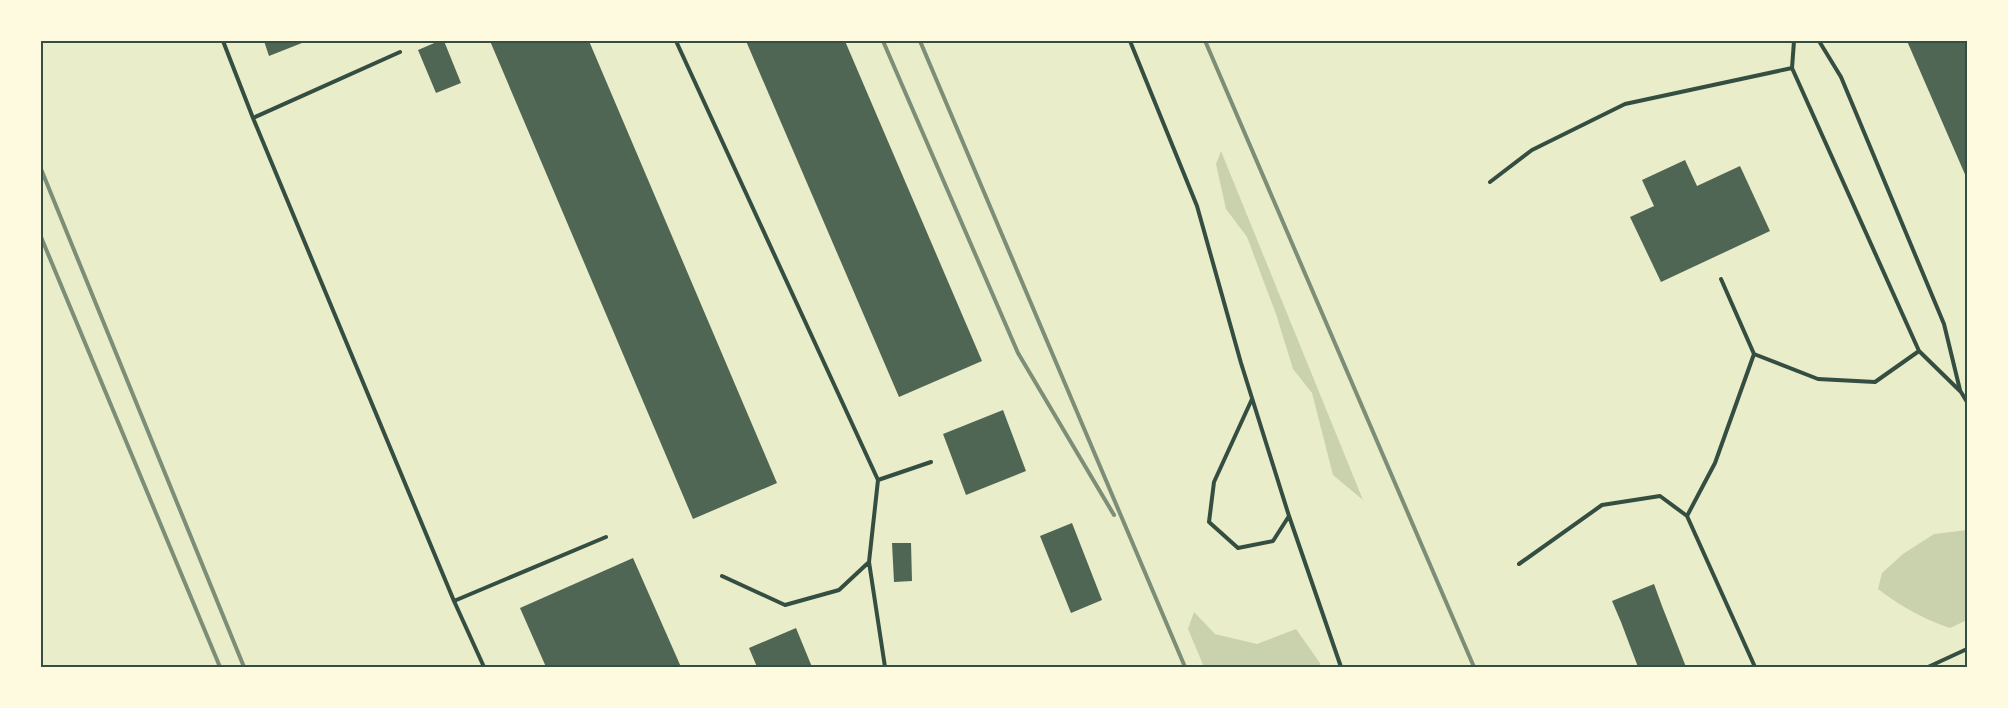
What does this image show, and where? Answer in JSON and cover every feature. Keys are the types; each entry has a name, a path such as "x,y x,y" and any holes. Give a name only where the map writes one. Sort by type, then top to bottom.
{"lane":[{"path":"223,41 252,118 454,601 484,667"},
{"path":"676,41 878,480 869,562 885,667"},
{"path":"1130,41 1197,206 1252,399 1289,516 1341,667"},
{"path":"1794,41 1792,68 1920,351 1961,392 1967,402"},
{"path":"1819,41 1840,77 1944,324 1961,392"},
{"path":"252,118 400,52"},
{"path":"1490,182 1532,150 1625,104 1792,68"},
{"path":"1687,516 1715,463 1754,354 1721,279"},
{"path":"1754,354 1818,379 1875,382 1920,351"},
{"path":"1252,399 1214,482 1209,522 1238,548 1273,541 1289,516"},
{"path":"878,480 931,462"},
{"path":"1519,564 1602,505 1660,496 1687,516 1755,667"},
{"path":"454,601 606,537"},
{"path":"722,576 785,605 838,590 869,562"},
{"path":"1928,667 1967,649"}],"green space":[{"path":"1221,151 1363,500 1333,475 1312,393 1293,369 1276,314 1247,237 1226,209 1216,164"},
{"path":"1967,530 1967,620 1950,628 1912,612 1878,589 1882,573 1903,554 1934,534"},
{"path":"1194,612 1215,634 1257,644 1296,629 1320,663 1320,667 1204,667 1188,629"}],"building":[{"path":"264,41 307,41 269,56"},
{"path":"439,41 444,41 461,83 436,93 418,50"},
{"path":"490,41 589,41 777,483 693,519"},
{"path":"746,41 845,41 982,361 899,397"},
{"path":"1907,41 1967,41 1967,179"},
{"path":"1685,160 1697,186 1740,166 1770,231 1661,282 1630,217 1654,206 1642,180"},
{"path":"1003,410 1026,471 966,495 943,434"},
{"path":"1072,523 1102,600 1071,613 1040,536"},
{"path":"892,543 911,543 912,581 894,582"},
{"path":"633,558 681,667 546,667 520,608"},
{"path":"1654,584 1686,667 1638,667 1612,601"},
{"path":"796,628 812,667 757,667 749,648"}],"railway":[{"path":"883,41 1018,353 1114,515"},
{"path":"920,41 1185,667"},
{"path":"1206,43 1474,667"},
{"path":"41,169 244,667"},
{"path":"41,237 220,667"}]}
